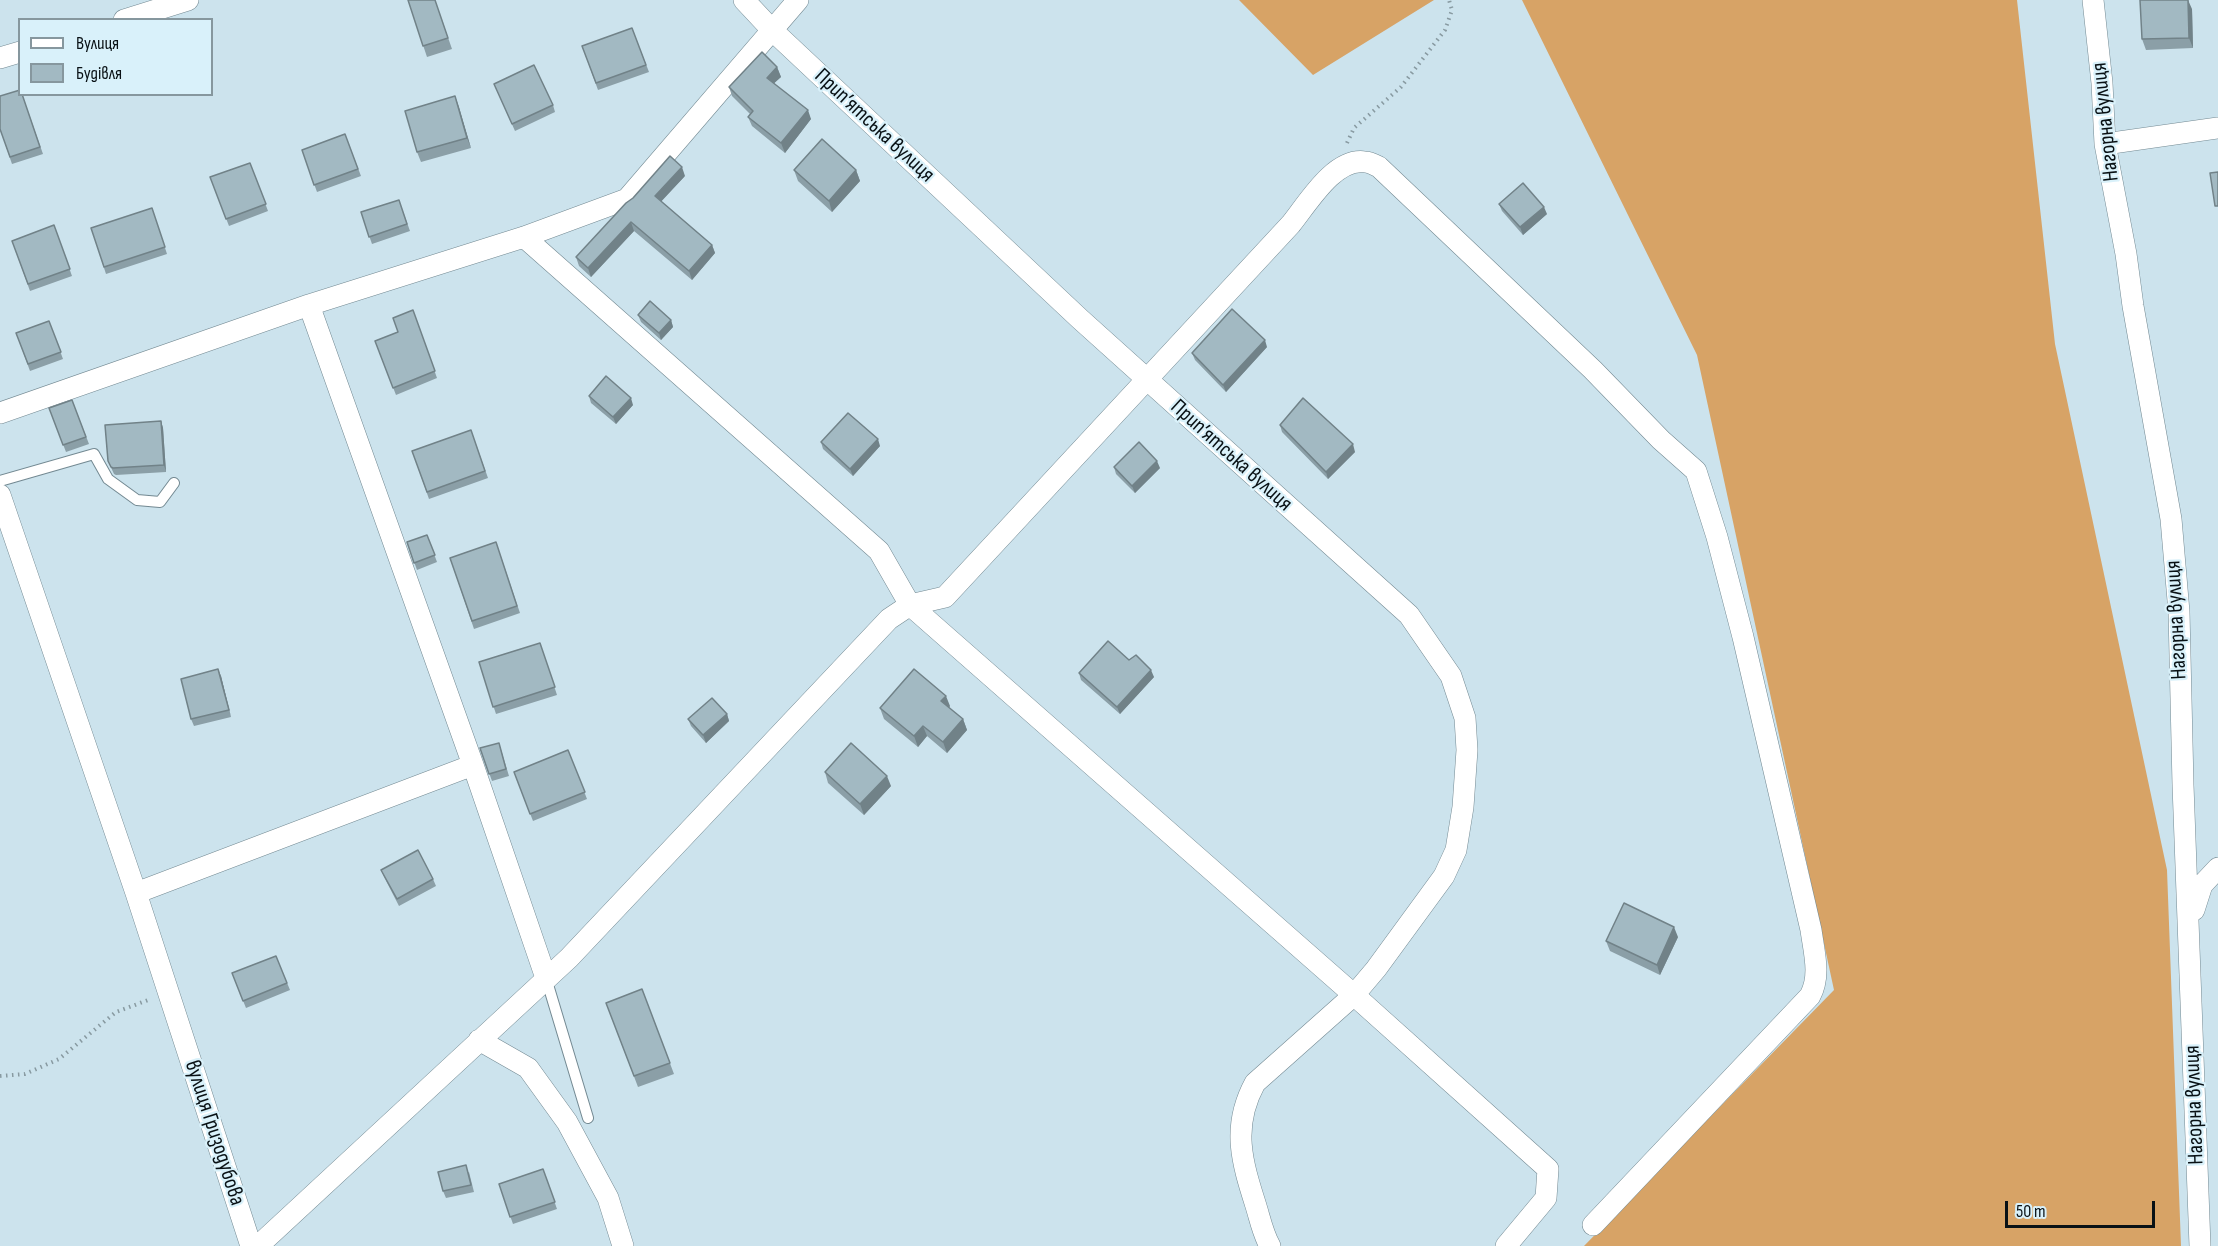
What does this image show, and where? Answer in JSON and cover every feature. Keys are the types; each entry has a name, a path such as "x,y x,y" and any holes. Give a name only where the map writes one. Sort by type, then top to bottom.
{"street":[{"path":"130,18 188,0"},
{"name":"Прип’ятська вулиця","path":"744,0 772,30 1147,380 1409,615 1451,676 1465,718 1467,750 1463,807 1456,849 1444,876 1376,969 1354,994 1255,1083 1245,1100 1240,1141 1248,1179 1270,1246"},
{"path":"0,413 309,305 524,237 627,199 798,0"},
{"name":"Нагорна вулиця","path":"2093,0 2102,83 2105,144 2171,519 2179,612 2200,1246"},
{"path":"0,58 18,53"},
{"path":"2105,144 2218,128"},
{"path":"258,1246 569,958 889,619 910,605 945,597 1291,224 1332,173 1347,164 1364,161 1379,167 1593,370 1661,440 1696,471 1718,537 1810,930 1816,965 1816,986 1810,996 1593,1225"},
{"path":"524,237 879,551 910,605 1354,994 1548,1169 1546,1198 1506,1246"},
{"path":"309,305 473,765 546,978"},
{"name":"вулиця Гризодубова","path":"0,495 136,893 251,1246"},
{"path":"136,893 473,765"},
{"path":"2189,928 2202,885 2218,868"},
{"path":"479,1041 528,1068 567,1122 608,1198 623,1246"}],"lane":[{"path":"0,481 94,454 108,479 137,500 159,502 174,483"},
{"path":"546,978 588,1118"}],"path":[{"path":"1332,173 1354,128 1401,87 1445,30 1452,10 1449,0"},
{"path":"0,1076 25,1074 59,1059 117,1012 141,1001 169,994"}],"shaded area":[{"path":"1239,0 1434,0 1313,75"},
{"path":"1522,0 2017,0 2055,344 2167,870 2181,1246 1584,1246 1834,990 1697,355"}],"building":[{"path":"408,0 435,0 448,38 423,46"},
{"path":"2140,0 2188,0 2189,38 2142,39"},
{"path":"632,28 646,65 596,83 582,46"},
{"path":"762,52 777,67 767,78 808,110 781,143 748,117 753,111 729,87"},
{"path":"534,65 553,105 512,124 494,84"},
{"path":"18,91 18,96 23,96 40,147 10,157 0,129 0,96"},
{"path":"455,96 467,138 417,152 405,111"},
{"path":"345,134 358,169 314,185 302,150"},
{"path":"822,139 856,170 829,201 794,170"},
{"path":"670,156 682,167 655,196 712,245 689,271 631,222 588,268 576,257"},
{"path":"250,163 266,204 226,219 210,177"},
{"path":"2218,172 2218,206 2215,206 2210,173"},
{"path":"1523,183 1544,207 1520,227 1499,204"},
{"path":"399,200 407,224 369,237 361,212"},
{"path":"152,208 165,247 104,267 91,228"},
{"path":"54,225 70,269 28,284 12,241"},
{"path":"650,301 671,320 659,333 638,315"},
{"path":"1232,309 1265,340 1223,385 1192,353"},
{"path":"413,310 435,371 393,388 375,341 398,332 393,318"},
{"path":"49,321 61,352 28,364 16,333"},
{"path":"606,376 631,398 613,417 589,396"},
{"path":"1303,398 1353,444 1326,472 1280,425"},
{"path":"72,400 86,437 63,445 49,408"},
{"path":"848,413 878,439 850,469 821,442"},
{"path":"161,421 164,465 111,467 108,461 105,425"},
{"path":"471,430 485,471 427,492 412,451"},
{"path":"1139,442 1157,461 1132,486 1114,467"},
{"path":"427,535 435,555 414,563 407,542"},
{"path":"496,542 517,606 472,621 450,558"},
{"path":"1108,641 1129,660 1136,655 1151,670 1117,707 1079,673"},
{"path":"540,643 555,687 493,707 479,662"},
{"path":"218,669 229,710 191,719 181,679"},
{"path":"914,669 946,696 941,701 963,719 943,742 923,726 914,736 880,708"},
{"path":"712,698 727,714 703,735 688,719"},
{"path":"499,743 506,769 489,774 480,748"},
{"path":"851,743 887,776 860,804 825,772"},
{"path":"568,750 585,792 530,814 514,772"},
{"path":"418,850 433,879 397,899 381,870"},
{"path":"1624,903 1674,927 1657,965 1606,941"},
{"path":"276,956 287,983 243,1001 232,973"},
{"path":"642,989 670,1063 634,1076 606,1003"},
{"path":"466,1165 471,1185 443,1191 438,1172"},
{"path":"543,1169 555,1202 510,1217 499,1184"}]}
